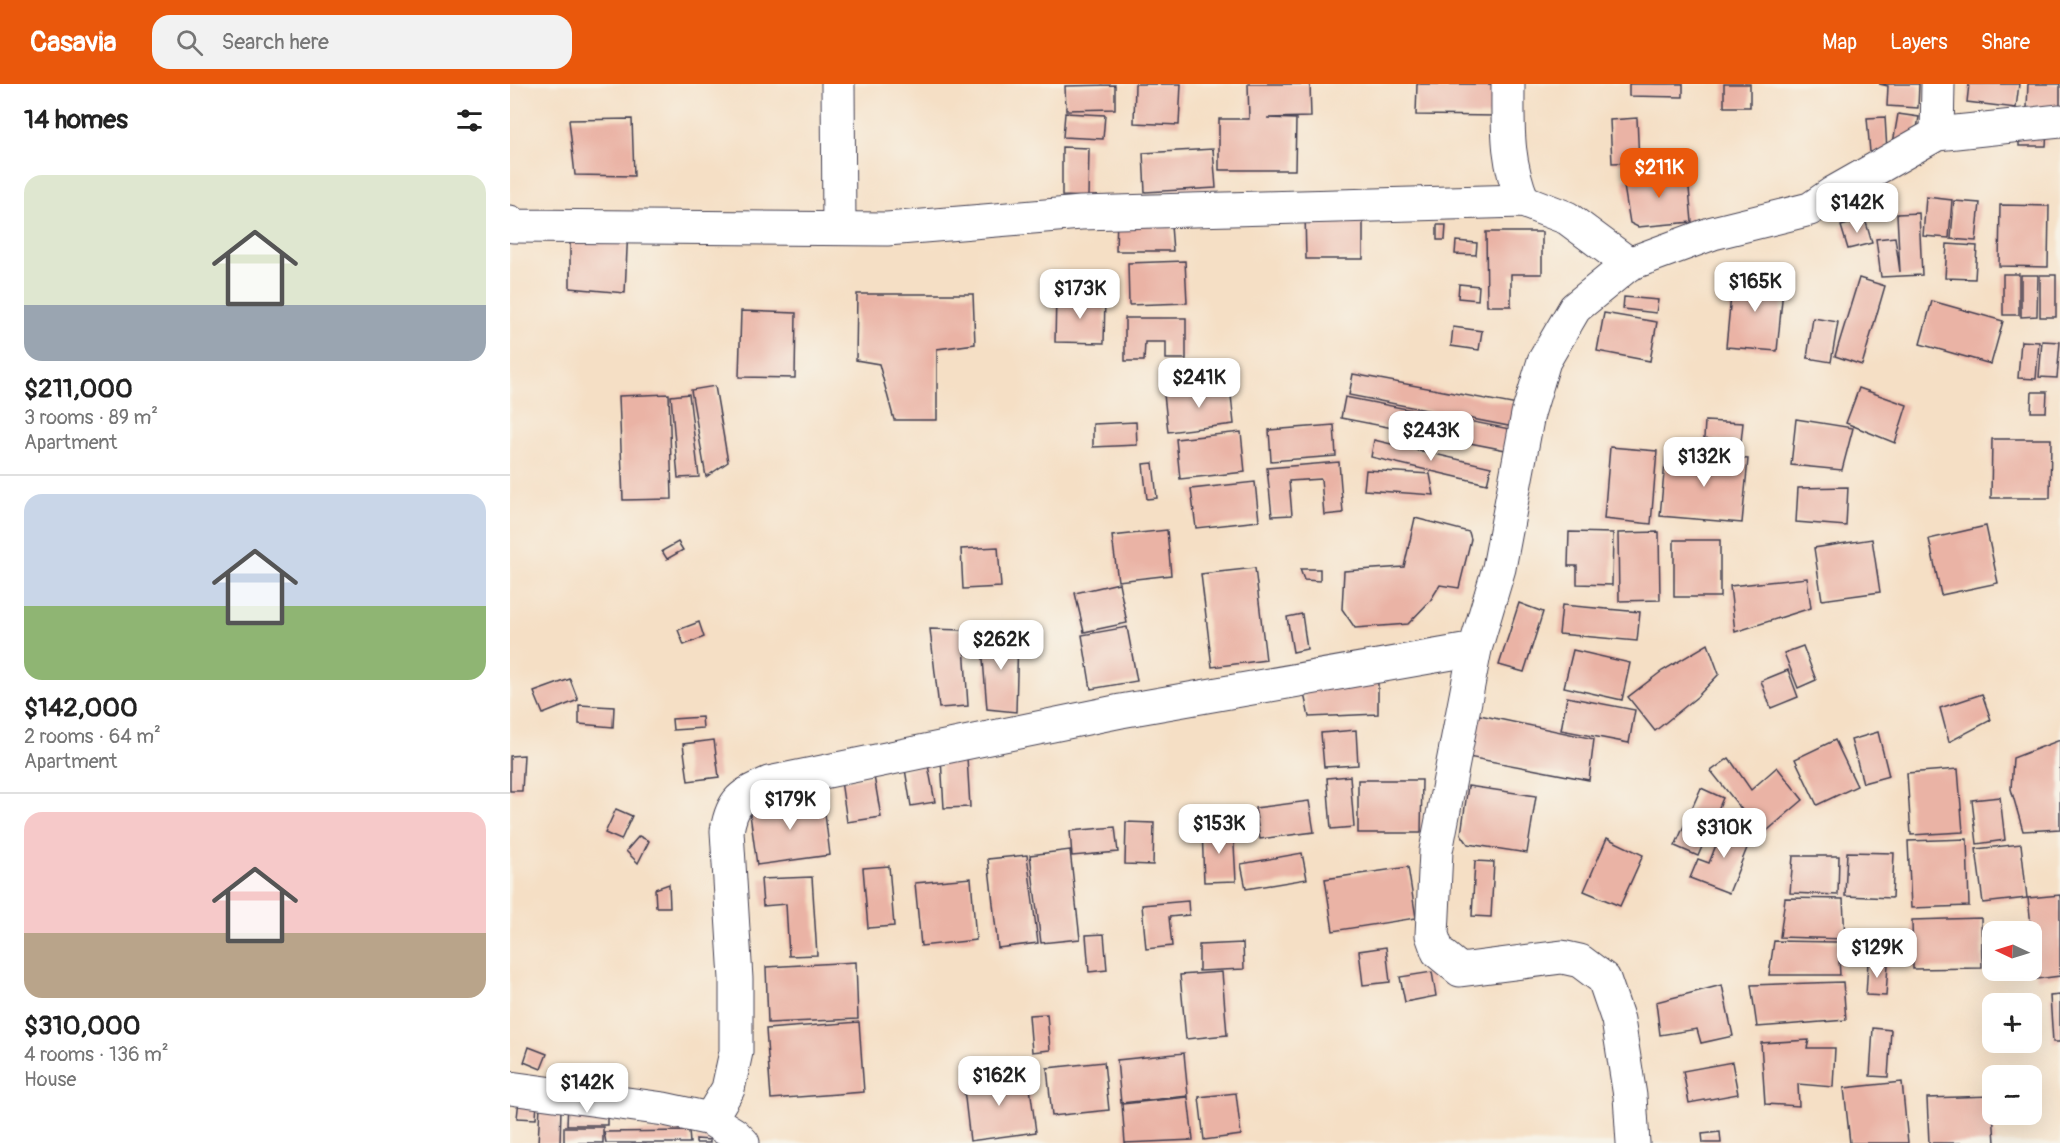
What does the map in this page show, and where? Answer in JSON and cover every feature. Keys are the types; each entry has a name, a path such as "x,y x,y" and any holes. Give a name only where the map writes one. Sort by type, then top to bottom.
{"street":[{"path":"838,84 839,228"},
{"path":"1508,84 1508,136 1512,174 1523,201"},
{"path":"1937,134 1938,84"},
{"path":"1633,1143 1630,1096 1618,1020 1604,979 1580,961 1562,957 1460,970 1438,952 1432,935 1436,851 1475,649 1499,568 1519,452 1544,361 1575,308 1629,264 1713,233 1810,210 1833,193 1937,134 2060,121"},
{"path":"510,222 513,226 887,229 1081,213 1523,201 1568,218 1629,264"},
{"path":"710,1119 728,1089 736,1052 736,979 727,831 730,809 750,792 770,783 1121,711 1475,649"},
{"path":"510,1088 664,1109 710,1119 734,1134 743,1143"}],"building":[{"path":"1135,84 1181,84 1179,125 1134,123"},
{"path":"1248,84 1310,84 1311,117 1267,118 1296,119 1295,170 1219,170 1219,119 1249,119"},
{"path":"1417,84 1498,84 1498,116 1416,115"},
{"path":"1629,84 1683,84 1683,97 1629,96"},
{"path":"1724,84 1750,84 1750,107 1724,107"},
{"path":"1879,84 1919,84 1918,108 1887,106 1888,86"},
{"path":"1969,84 2019,84 2016,108 1967,102"},
{"path":"2028,84 2060,84 2060,109 2027,108"},
{"path":"1115,85 1115,109 1066,110 1065,86"},
{"path":"1065,113 1105,115 1103,139 1063,137"},
{"path":"1898,114 1919,117 1914,146 1893,143"},
{"path":"1885,117 1887,151 1870,152 1867,118"},
{"path":"1637,118 1639,162 1612,163 1610,120"},
{"path":"632,119 634,176 575,175 569,120"},
{"path":"2019,129 2047,130 2046,146 2019,146"},
{"path":"1062,147 1089,148 1088,197 1062,196"},
{"path":"1213,149 1216,188 1145,192 1143,153"},
{"path":"1683,170 1688,177 1692,222 1638,227 1630,223 1623,180"},
{"path":"1926,197 1952,200 1949,238 1923,236"},
{"path":"1954,201 1980,203 1976,241 1951,239"},
{"path":"2000,205 2049,206 2048,267 1999,266"},
{"path":"1305,212 1363,212 1363,259 1306,259"},
{"path":"1170,213 1173,251 1116,251 1117,216"},
{"path":"1919,213 1922,275 1881,277 1876,239 1895,237 1900,272 1897,214"},
{"path":"1865,219 1872,243 1848,249 1841,226"},
{"path":"1437,225 1446,225 1445,240 1437,240"},
{"path":"628,227 625,293 570,288 570,230"},
{"path":"1486,232 1542,232 1542,274 1511,274 1511,306 1487,306"},
{"path":"1456,241 1477,243 1476,255 1455,254"},
{"path":"1947,244 1977,246 1975,279 1945,278"},
{"path":"1185,261 1187,303 1129,305 1128,263"},
{"path":"2003,274 2019,274 2019,315 2003,315"},
{"path":"1733,275 1784,279 1777,351 1726,347"},
{"path":"2021,275 2038,275 2037,316 2021,317"},
{"path":"2040,275 2056,275 2056,317 2040,317"},
{"path":"1859,278 1885,286 1862,365 1835,356"},
{"path":"1459,284 1479,286 1478,300 1458,298"},
{"path":"857,294 973,294 975,344 937,349 937,420 894,420 879,364 856,360"},
{"path":"1056,296 1105,298 1104,343 1055,342"},
{"path":"1624,297 1658,300 1656,313 1623,309"},
{"path":"1932,301 2003,321 1991,364 1920,344"},
{"path":"741,311 796,313 795,378 739,377"},
{"path":"1604,313 1657,322 1650,361 1597,351"},
{"path":"1125,318 1186,318 1186,359 1166,359 1166,342 1145,342 1144,361 1125,361"},
{"path":"1813,318 1838,322 1831,362 1807,358"},
{"path":"1453,327 1482,331 1479,350 1451,346"},
{"path":"2021,341 2039,342 2036,379 2018,378"},
{"path":"2042,341 2060,342 2057,378 2039,377"},
{"path":"1353,374 1523,406 1519,428 1349,395"},
{"path":"715,386 728,462 706,477 691,390"},
{"path":"1230,386 1234,424 1168,432 1164,394"},
{"path":"1859,388 1907,405 1895,443 1846,423"},
{"path":"2032,392 2047,392 2046,412 2031,412"},
{"path":"669,394 672,499 623,500 619,396"},
{"path":"689,394 699,477 678,478 671,396"},
{"path":"1345,397 1515,430 1511,451 1341,418"},
{"path":"1796,419 1853,428 1842,470 1791,465"},
{"path":"1705,421 1743,423 1741,442 1704,439"},
{"path":"1136,422 1137,445 1093,447 1093,424"},
{"path":"1334,425 1336,456 1271,461 1269,430"},
{"path":"1241,432 1245,472 1180,479 1176,439"},
{"path":"1992,439 2051,439 2050,498 1991,498"},
{"path":"1374,440 1491,467 1487,484 1371,457"},
{"path":"1610,447 1657,451 1651,524 1604,519"},
{"path":"1666,452 1748,459 1742,523 1660,516"},
{"path":"1339,462 1343,513 1324,515 1321,479 1289,481 1292,515 1272,516 1267,468"},
{"path":"1153,463 1157,498 1147,499 1143,464"},
{"path":"1366,470 1430,474 1434,495 1364,490"},
{"path":"1255,482 1259,521 1196,528 1191,489"},
{"path":"1848,487 1846,526 1796,522 1798,488"},
{"path":"1415,518 1469,532 1471,539 1459,588 1440,585 1430,601 1408,624 1355,628 1342,609 1344,571 1404,567"},
{"path":"1986,526 1998,583 1941,595 1929,539"},
{"path":"1167,530 1171,575 1118,581 1112,536"},
{"path":"1569,532 1613,533 1612,585 1577,584 1577,566 1568,566"},
{"path":"1659,532 1660,600 1619,601 1618,533"},
{"path":"1872,539 1880,592 1822,600 1814,548"},
{"path":"1674,540 1720,540 1720,597 1674,597"},
{"path":"678,542 683,550 667,559 662,551"},
{"path":"998,547 1001,587 963,589 961,549"},
{"path":"1255,568 1266,660 1212,667 1201,574"},
{"path":"1300,569 1320,569 1320,581 1304,580"},
{"path":"1807,578 1811,608 1735,632 1730,586"},
{"path":"1119,583 1127,623 1084,632 1075,593"},
{"path":"1519,603 1543,612 1524,672 1499,665"},
{"path":"1562,605 1640,612 1637,641 1559,634"},
{"path":"1302,614 1307,649 1293,652 1287,617"},
{"path":"699,622 704,637 684,645 678,630"},
{"path":"1127,627 1137,681 1091,689 1082,635"},
{"path":"930,629 963,630 968,706 939,708"},
{"path":"981,634 1018,635 1016,712 987,709"},
{"path":"1708,644 1719,674 1697,697 1655,731 1628,697 1662,671"},
{"path":"1803,646 1816,680 1798,688 1784,653"},
{"path":"1573,650 1630,663 1622,700 1564,687"},
{"path":"1788,670 1798,697 1771,708 1761,681"},
{"path":"1378,671 1378,714 1309,717 1303,689"},
{"path":"570,679 578,700 543,714 534,692"},
{"path":"1982,694 1991,720 1949,742 1940,708"},
{"path":"1567,697 1635,710 1629,743 1561,730"},
{"path":"579,705 614,707 613,727 579,724"},
{"path":"1475,714 1594,739 1589,780 1468,757"},
{"path":"702,717 703,728 673,730 672,719"},
{"path":"1356,730 1358,765 1324,767 1321,733"},
{"path":"1878,732 1889,776 1863,783 1851,740"},
{"path":"714,740 719,777 688,781 683,744"},
{"path":"1835,740 1857,786 1817,805 1795,759"},
{"path":"2060,740 2060,829 2023,831 2011,789 2013,758"},
{"path":"524,755 522,791 510,791 510,756"},
{"path":"967,757 970,807 944,808 941,759"},
{"path":"1729,758 1751,790 1777,767 1803,800 1762,835 1711,771"},
{"path":"928,765 935,802 911,806 905,769"},
{"path":"1958,769 1963,832 1911,835 1907,773"},
{"path":"874,776 881,817 847,822 841,781"},
{"path":"1350,776 1354,827 1331,829 1327,778"},
{"path":"1358,780 1422,780 1421,833 1358,833"},
{"path":"1468,786 1536,796 1527,853 1468,844 1461,834"},
{"path":"1701,788 1723,798 1698,856 1675,846"},
{"path":"823,797 830,855 757,865 749,807"},
{"path":"2000,797 2005,840 1977,844 1972,800"},
{"path":"1309,801 1314,832 1260,839 1255,808"},
{"path":"616,809 632,816 621,840 605,833"},
{"path":"1126,822 1154,823 1153,865 1125,864"},
{"path":"1725,822 1753,833 1729,893 1690,878 1698,859 1709,863"},
{"path":"1115,827 1118,852 1072,856 1070,831"},
{"path":"1233,827 1236,881 1204,882 1202,828"},
{"path":"639,836 649,841 638,863 626,851"},
{"path":"1607,838 1643,855 1620,906 1584,891"},
{"path":"1967,839 1969,906 1911,908 1908,841"},
{"path":"2021,844 2027,898 1983,903 1976,849"},
{"path":"1070,850 1080,939 1041,943 1030,855"},
{"path":"1847,852 1894,853 1892,898 1845,896"},
{"path":"1302,853 1307,879 1246,889 1241,864"},
{"path":"1027,855 1038,943 998,948 988,859"},
{"path":"1793,856 1839,856 1838,895 1790,893"},
{"path":"1475,861 1494,862 1491,917 1472,916"},
{"path":"889,866 894,926 868,928 863,868"},
{"path":"1408,867 1416,918 1333,931 1325,879"},
{"path":"812,877 817,955 789,956 786,904 763,906 761,879"},
{"path":"971,878 976,940 921,946 915,883"},
{"path":"669,884 670,907 656,907 655,889"},
{"path":"2060,895 2060,976 2042,978 2042,921 2031,921 2028,898"},
{"path":"1785,898 1843,899 1845,939 1780,937"},
{"path":"1188,901 1189,915 1169,917 1172,946 1146,949 1142,905"},
{"path":"1981,918 1982,968 1913,969 1912,920"},
{"path":"1104,934 1107,970 1089,972 1086,935"},
{"path":"1774,941 1838,942 1840,975 1769,975"},
{"path":"1243,943 1244,969 1199,971 1199,945"},
{"path":"1386,947 1390,982 1363,985 1359,951"},
{"path":"856,962 858,1019 768,1023 766,967"},
{"path":"1868,962 1888,964 1886,996 1866,995"},
{"path":"1222,972 1227,1035 1186,1039 1180,975"},
{"path":"1432,972 1436,996 1405,1002 1400,977"},
{"path":"1843,982 1846,1020 1757,1027 1751,985"},
{"path":"1722,985 1733,1036 1701,1043 1697,1029 1660,1035 1656,1002"},
{"path":"2060,995 2060,1042 2053,1042 2050,996"},
{"path":"1047,1014 1050,1050 1032,1052 1029,1015"},
{"path":"859,1022 864,1092 771,1099 766,1029"},
{"path":"1873,1028 1891,1030 1888,1077 1870,1076"},
{"path":"1809,1040 1807,1048 1835,1048 1833,1087 1798,1084 1799,1106 1765,1104 1761,1043"},
{"path":"529,1047 547,1054 541,1069 524,1062"},
{"path":"1184,1053 1188,1096 1121,1103 1117,1060"},
{"path":"1104,1062 1109,1110 1052,1116 1047,1068"},
{"path":"1732,1062 1738,1094 1689,1103 1683,1071"},
{"path":"1028,1073 1036,1132 970,1141 963,1081"},
{"path":"1902,1082 1908,1143 1850,1143 1844,1088"},
{"path":"1236,1093 1241,1135 1204,1140 1199,1097"},
{"path":"1982,1096 1982,1125 1994,1125 1995,1143 1929,1143 1927,1098"},
{"path":"1188,1097 1193,1140 1125,1143 1122,1104"},
{"path":"519,1100 537,1101 536,1119 517,1118"},
{"path":"568,1103 607,1104 607,1125 567,1125"},
{"path":"540,1106 561,1108 560,1143 538,1143"},
{"path":"564,1127 603,1127 603,1143 564,1143"},
{"path":"689,1131 690,1143 606,1143 604,1132"},
{"path":"1720,1132 1721,1143 1703,1143 1702,1134"},
{"path":"696,1139 710,1140 710,1143 696,1143"}]}
